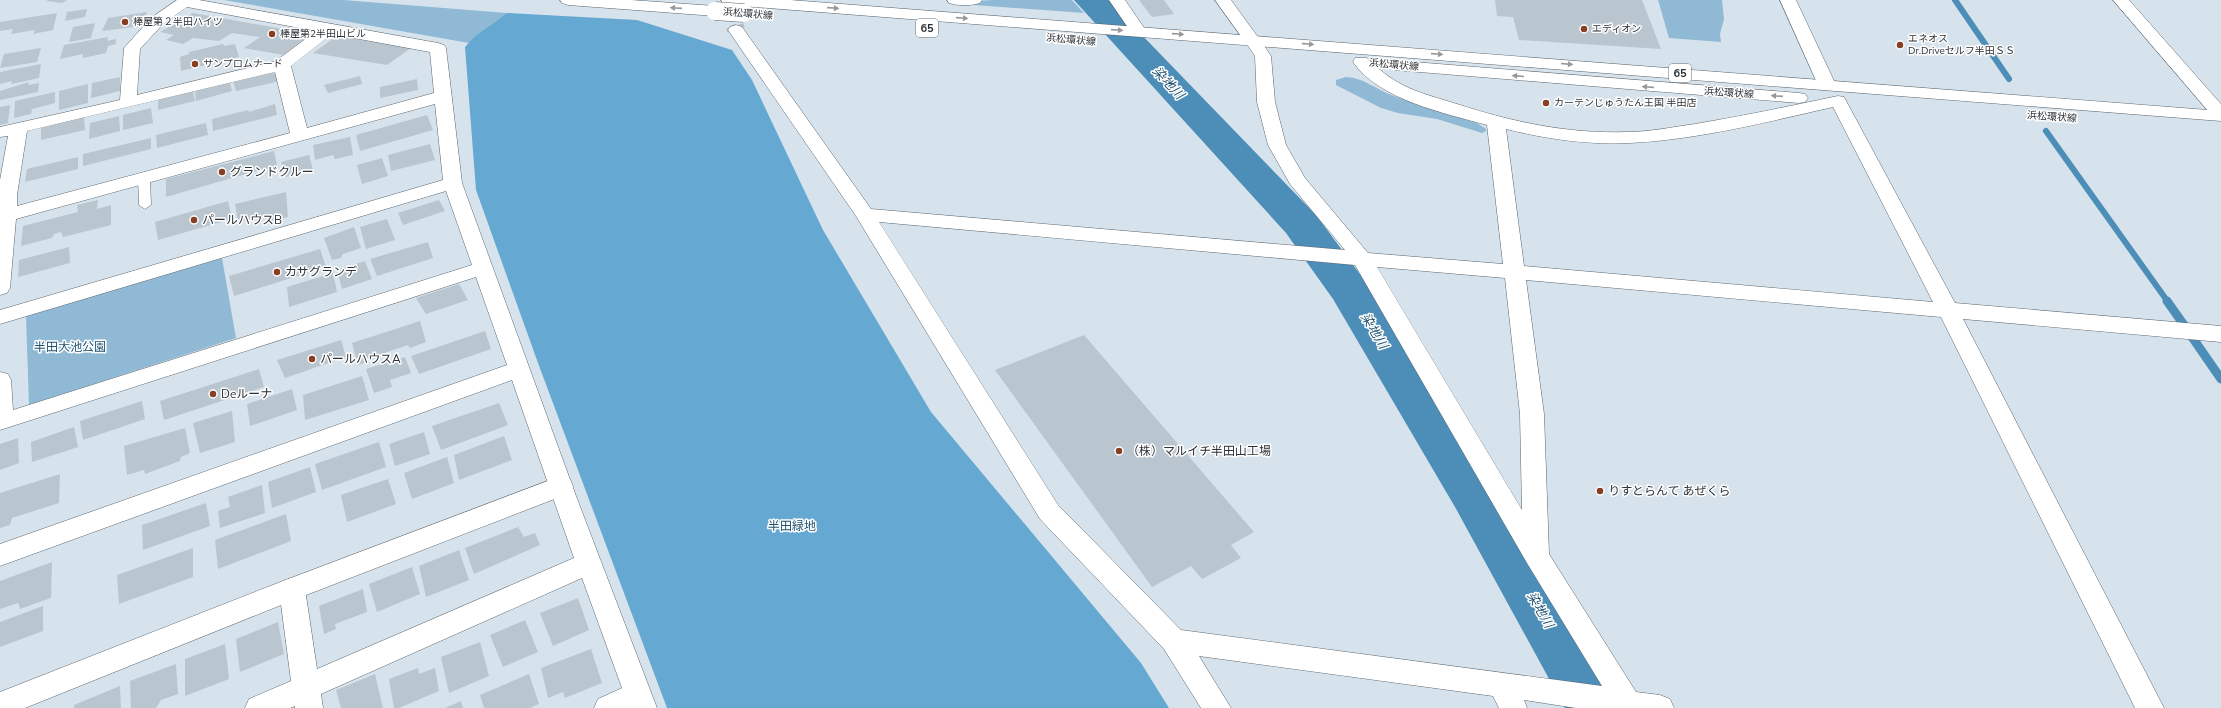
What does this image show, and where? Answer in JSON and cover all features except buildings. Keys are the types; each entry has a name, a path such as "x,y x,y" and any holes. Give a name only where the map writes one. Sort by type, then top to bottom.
{"street":[{"name":"浜松環状線","path":"568,0 715,11 737,5 1096,28 1139,32 1361,62 1838,101 2221,130"},
{"path":"955,0 974,0"},
{"path":"1117,0 1139,32"},
{"path":"1223,0 1239,20 1257,48 1266,102 1277,145 1297,180 1353,256 1536,556 1623,704"},
{"path":"1788,0 1827,85"},
{"path":"2121,0 2221,115"},
{"path":"128,103 132,48 158,21 185,1 328,29 438,48 453,183 589,564 640,701 608,708"},
{"name":"浜松環状線","path":"737,5 1110,44 1152,47 1257,48 1827,85 2221,115"},
{"path":"0,288 7,215 4,195 9,131 282,65 328,29"},
{"path":"736,30 865,214 1049,512 1174,641 1216,708"},
{"path":"1361,62 1376,77 1392,88 1496,123 1555,133 1621,138 1650,136 1736,123 1838,101 1948,310 2150,708"},
{"path":"282,65 300,136"},
{"path":"7,215 443,96"},
{"path":"1496,123 1513,271 1532,414 1536,556"},
{"path":"0,317 453,183"},
{"path":"865,214 2221,334"},
{"path":"0,380 1,423 483,268"},
{"path":"0,555 520,369"},
{"path":"0,705 292,589 561,486"},
{"path":"258,708 308,698 589,564"},
{"path":"292,589 308,698"},
{"path":"1174,641 1507,696 1534,689 1623,704 1660,708"}],"lane":[{"path":"144,178 145,205"}],"green space":[{"path":"224,0 343,0 507,13 475,36 469,43"},
{"path":"993,0 1072,0 1084,13 946,3"},
{"path":"1658,0 1722,0 1724,19 1720,34 1721,42 1669,38"},
{"name":"半田緑地","path":"507,13 637,20 732,50 752,80 823,230 931,412 1141,663 1169,708 667,708 538,363 476,190 465,47 475,36"},
{"path":"1346,77 1359,80 1404,100 1477,123 1486,129 1486,131 1482,133 1437,119 1398,113 1381,108 1336,85 1336,80"},
{"name":"半田大池公園","path":"222,258 236,338 29,405 26,316"}],"waterway":[{"name":"染地川","path":"1090,0 1301,224 1350,291 1473,493 1596,708"},
{"path":"1955,0 2009,79"},
{"path":"2046,131 2168,302"},
{"path":"2167,301 2184,325"},
{"path":"2192,337 2221,379"}],"tunnel":[{"path":"727,0 736,30"}],"place":[{"name":"棒屋第２半田ハイツ","path":"125,22"},
{"name":"エディオン","path":"1584,29"},
{"name":"棒屋第2半田山ビル","path":"272,34"},
{"name":"エネオス Dr.Driveセルフ半田ＳＳ","path":"1900,45"},
{"name":"サンプロムナード","path":"195,64"},
{"name":"カーテンじゅうたん王国 半田店","path":"1546,103"},
{"name":"グランドクルー","path":"222,172"},
{"name":"パールハウスB","path":"194,220"},
{"name":"カサグランデ","path":"277,272"},
{"name":"パールハウスA","path":"312,359"},
{"name":"Deルーナ","path":"213,394"},
{"name":"（株）マルイチ半田山工場","path":"1119,451"},
{"name":"りすとらんて あぜくら","path":"1600,491"}]}
